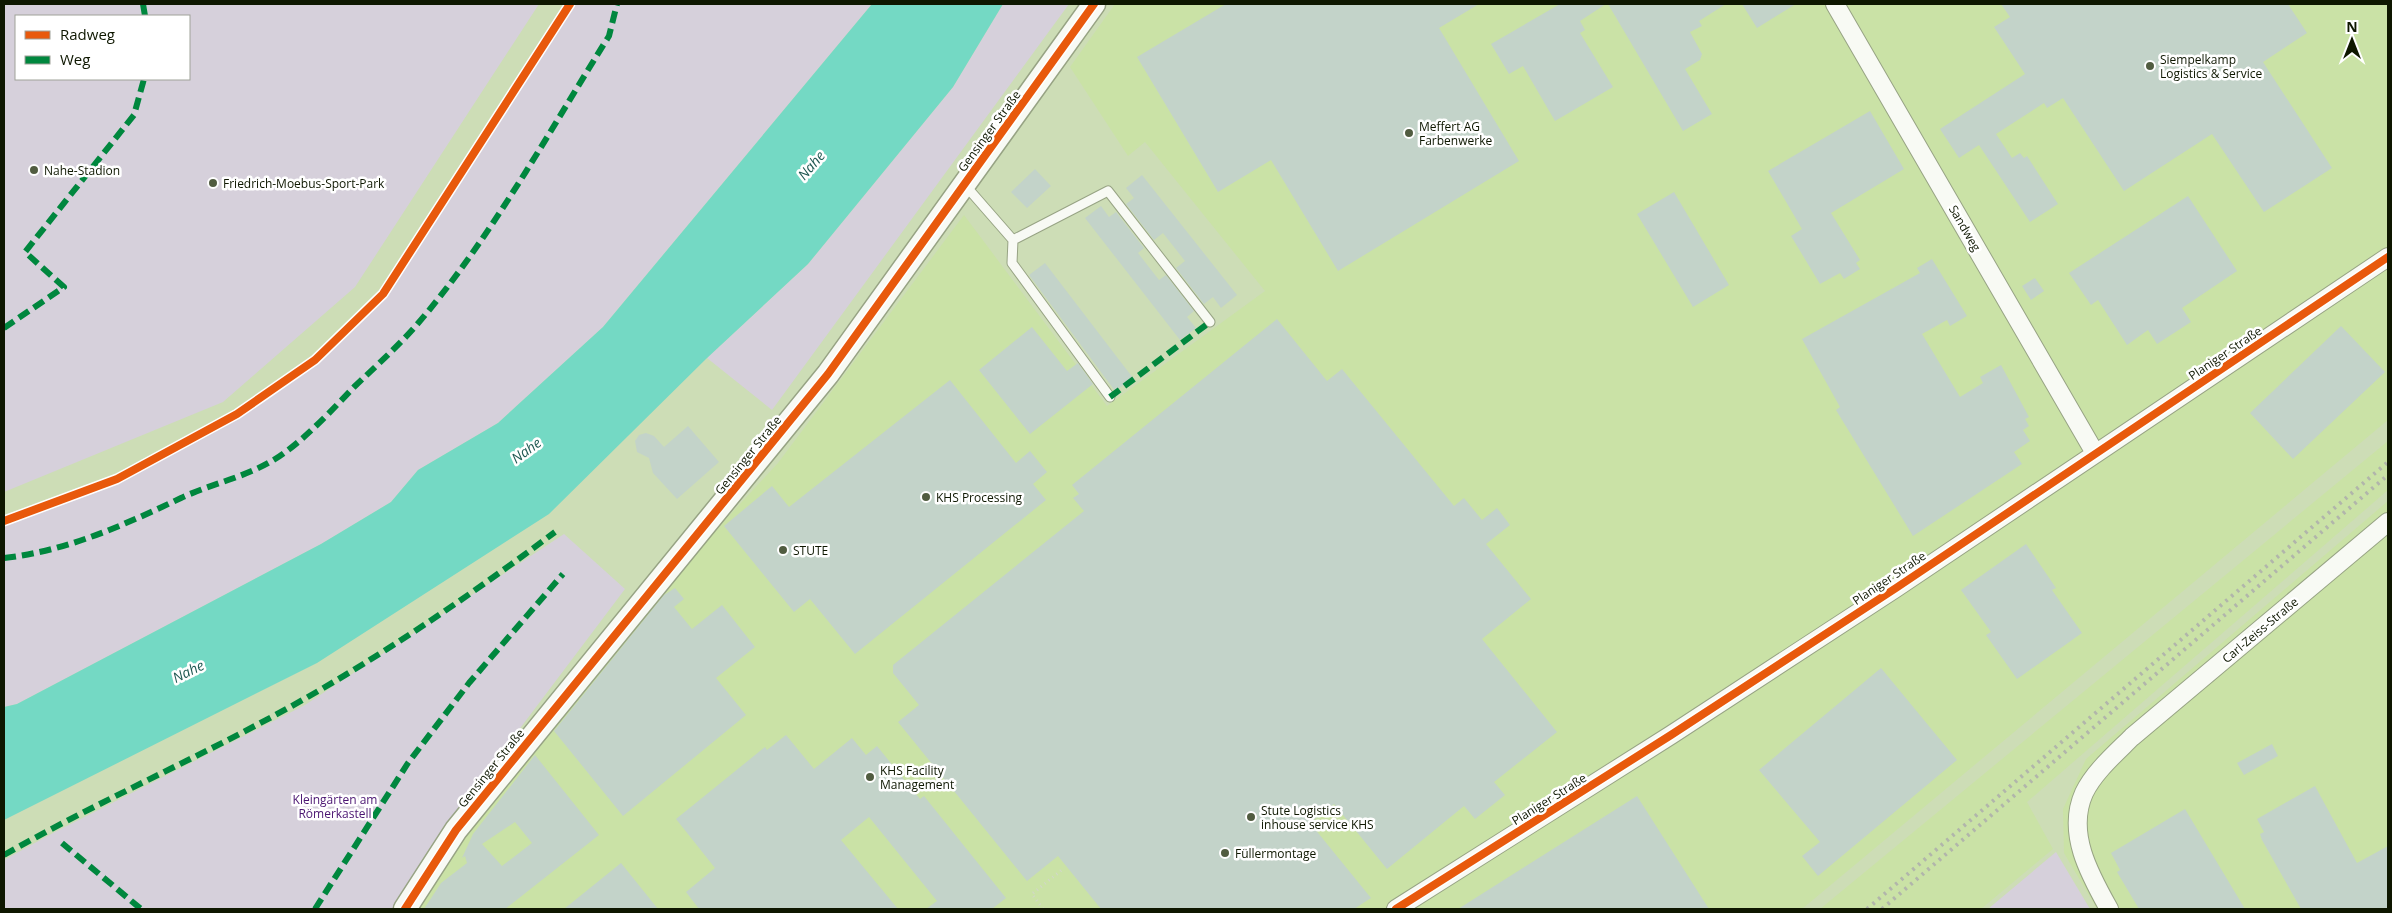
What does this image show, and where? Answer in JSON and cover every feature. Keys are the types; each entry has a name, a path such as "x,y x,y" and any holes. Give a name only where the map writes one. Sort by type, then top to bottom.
{"street":[{"name":"Gensinger Straße","path":"405,909 456,830 828,374 1094,4"},
{"name":"Sandweg","path":"1835,4 2095,453"},
{"name":"Planiger Straße","path":"1396,909 1687,724 1896,588 2388,257"},
{"name":"Carl-Zeiss-Straße","path":"2109,909 2082,854 2078,837 2084,793 2098,774 2132,736 2388,522"}],"lane":[{"path":"964,184 1013,240 1012,263 1110,397"},
{"path":"1013,240 1108,190 1210,322"}],"path":[{"path":"1043,909 1032,894 1063,869"}],"shaded area":[{"path":"1115,4 2388,4 2388,420 1802,909 419,909 468,831 675,574 778,463 964,215 1107,406 1265,291 1145,142 1128,156 1070,67"},
{"path":"2388,441 2388,490 2027,802 2053,849 1981,909 1820,909"},
{"path":"2388,501 2388,909 2097,909 2064,853 2063,809 2086,759"}],"green space":[{"name":"Friedrich-Moebus-Sport-Park","path":"4,4 539,4 355,287 223,402 4,492"},
{"path":"570,4 872,4 603,327 498,423 418,470 391,502 321,544 17,704 4,707 4,521 117,479 237,414 315,360 383,294"},
{"path":"1003,4 1069,4 772,410 707,358 808,264 953,87"},
{"name":"Kleingärten am Römerkastell","path":"564,534 625,589 429,849 392,909 4,909 4,860 53,833 305,705"},
{"path":"2056,852 2090,909 1988,909"}],"water":[{"name":"Nahe","path":"872,4 1003,4 953,87 808,264 707,358 549,514 317,663 4,820 4,707 17,704 321,544 391,502 418,470 498,423 603,327"}],"building":[{"path":"1226,4 1479,4 1439,28 1519,161 1338,271 1271,160 1218,192 1137,57"},
{"path":"1560,4 1606,4 1580,21 1585,30 1580,33 1613,87 1555,121 1523,66 1509,74 1491,44"},
{"path":"1608,4 1726,4 1699,21 1702,26 1690,32 1702,54 1700,60 1685,69 1712,114 1683,131"},
{"path":"1742,4 1796,4 1757,28"},
{"name":"Siempelkamp Logistics & Service","path":"2001,4 2288,4 2307,33 2263,62 2332,168 2264,212 2212,134 2124,191 2063,98 2047,108 2044,103 1996,134 2012,158 2020,153 2024,158 2027,156 2058,204 2030,222 1979,145 1959,158 1940,129 2025,74 1994,27 2010,17"},
{"path":"1870,111 1904,169 1831,213 1860,260 1856,263 1860,269 1844,279 1840,273 1820,284 1791,236 1802,229 1768,171"},
{"path":"1035,169 1051,186 1027,208 1011,192"},
{"path":"1142,175 1237,295 1221,308 1213,297 1204,304 1176,268 1185,261 1163,233 1154,240 1126,204 1134,198 1126,188"},
{"path":"1674,192 1729,285 1693,307 1637,214"},
{"path":"2188,196 2237,271 2182,308 2191,322 2157,344 2148,330 2127,345 2098,300 2091,305 2069,273"},
{"path":"1101,206 1109,217 1116,212 1144,248 1138,253 1159,280 1166,275 1194,311 1187,317 1196,328 1180,340 1085,218"},
{"path":"1932,259 1967,316 1950,326 1947,320 1922,334 1960,397 1983,383 1980,377 2001,365 2029,417 2025,419 2029,426 2023,430 2030,441 2014,452 2022,464 1913,536 1836,410 1840,407 1802,339 1920,273 1917,268"},
{"path":"1045,263 1133,378 1115,391 1029,275"},
{"path":"2035,278 2044,291 2031,300 2022,286"},
{"path":"1277,319 1327,381 1342,369 1454,506 1464,498 1482,520 1497,508 1510,525 1486,544 1531,599 1482,639 1557,732 1494,782 1505,795 1475,819 1464,806 1387,869 1334,804 1310,823 1371,898 1354,909 1101,909 1058,856 1027,881 898,722 919,705 893,673 893,665 1084,511 1073,498 1079,494 1072,485"},
{"path":"2341,326 2385,372 2293,459 2250,413"},
{"path":"1032,327 1067,371 1078,363 1093,384 1030,434 979,370"},
{"name":"KHS Processing","path":"950,380 1016,463 1030,451 1047,472 1033,484 1046,500 855,654 810,599 794,612 724,526 772,486 789,507"},
{"path":"688,426 719,462 677,499 653,473 649,458 637,452 635,441 639,435 646,433 654,436 664,447"},
{"path":"2026,544 2056,588 2052,590 2082,633 2017,679 1986,635 1991,632 1961,590"},
{"path":"675,588 684,599 674,607 692,629 722,605 755,647 716,678 746,715 623,816 554,731 664,595"},
{"path":"1881,668 1957,760 1818,876 1802,856 1820,842 1759,770"},
{"path":"786,735 814,769 852,738 866,755 877,746 920,799 924,796 1006,898 992,909 926,909 937,901 869,817 841,840 898,909 699,909 686,892 715,868 676,819 765,747 767,750"},
{"path":"2272,744 2278,756 2244,775 2237,763"},
{"path":"535,755 599,835 505,909 424,909 441,883 467,863 465,856 462,858 473,834","holes":["515,822 532,843 502,866 482,844"]},
{"path":"2315,786 2357,863 2388,846 2388,909 2301,909 2262,840 2260,834 2264,832 2257,819"},
{"path":"1637,796 1709,909 1458,909"},
{"path":"2185,809 2245,909 2139,909 2117,872 2120,870 2111,853"},
{"path":"621,863 658,909 564,909"}],"railway":[{"path":"1867,909 2388,462"},
{"path":"1882,909 2388,475"}],"marked path":[{"path":"143,4 145,15"},
{"path":"4,558 27,555 95,536 194,492 247,473 284,453 311,430 414,328 468,260 517,186 609,36 617,4"},
{"path":"4,328 64,287 25,252 134,115 144,80"},
{"path":"1110,397 1210,322"},
{"path":"4,855 290,707 426,624 555,532"},
{"path":"315,909 408,763 469,683 563,574"},
{"path":"62,843 141,909"}],"cycle path":[{"path":"4,521 117,479 237,414 315,360 383,294 570,4"},
{"path":"405,909 456,830 828,374 1094,4"},
{"path":"1396,909 1671,735 1896,588 2388,257"}],"place":[{"name":"Siempelkamp Logistics & Service","path":"2150,66"},
{"name":"Meffert AG Farbenwerke","path":"1409,133"},
{"name":"Nahe-Stadion","path":"34,170"},
{"name":"Friedrich-Moebus-Sport-Park","path":"213,183"},
{"name":"KHS Processing","path":"926,497"},
{"name":"STUTE","path":"783,550"},
{"name":"KHS Facility Management","path":"870,777"},
{"name":"Stute Logistics inhouse service KHS","path":"1251,817"},
{"name":"Füllermontage","path":"1225,853"}]}
